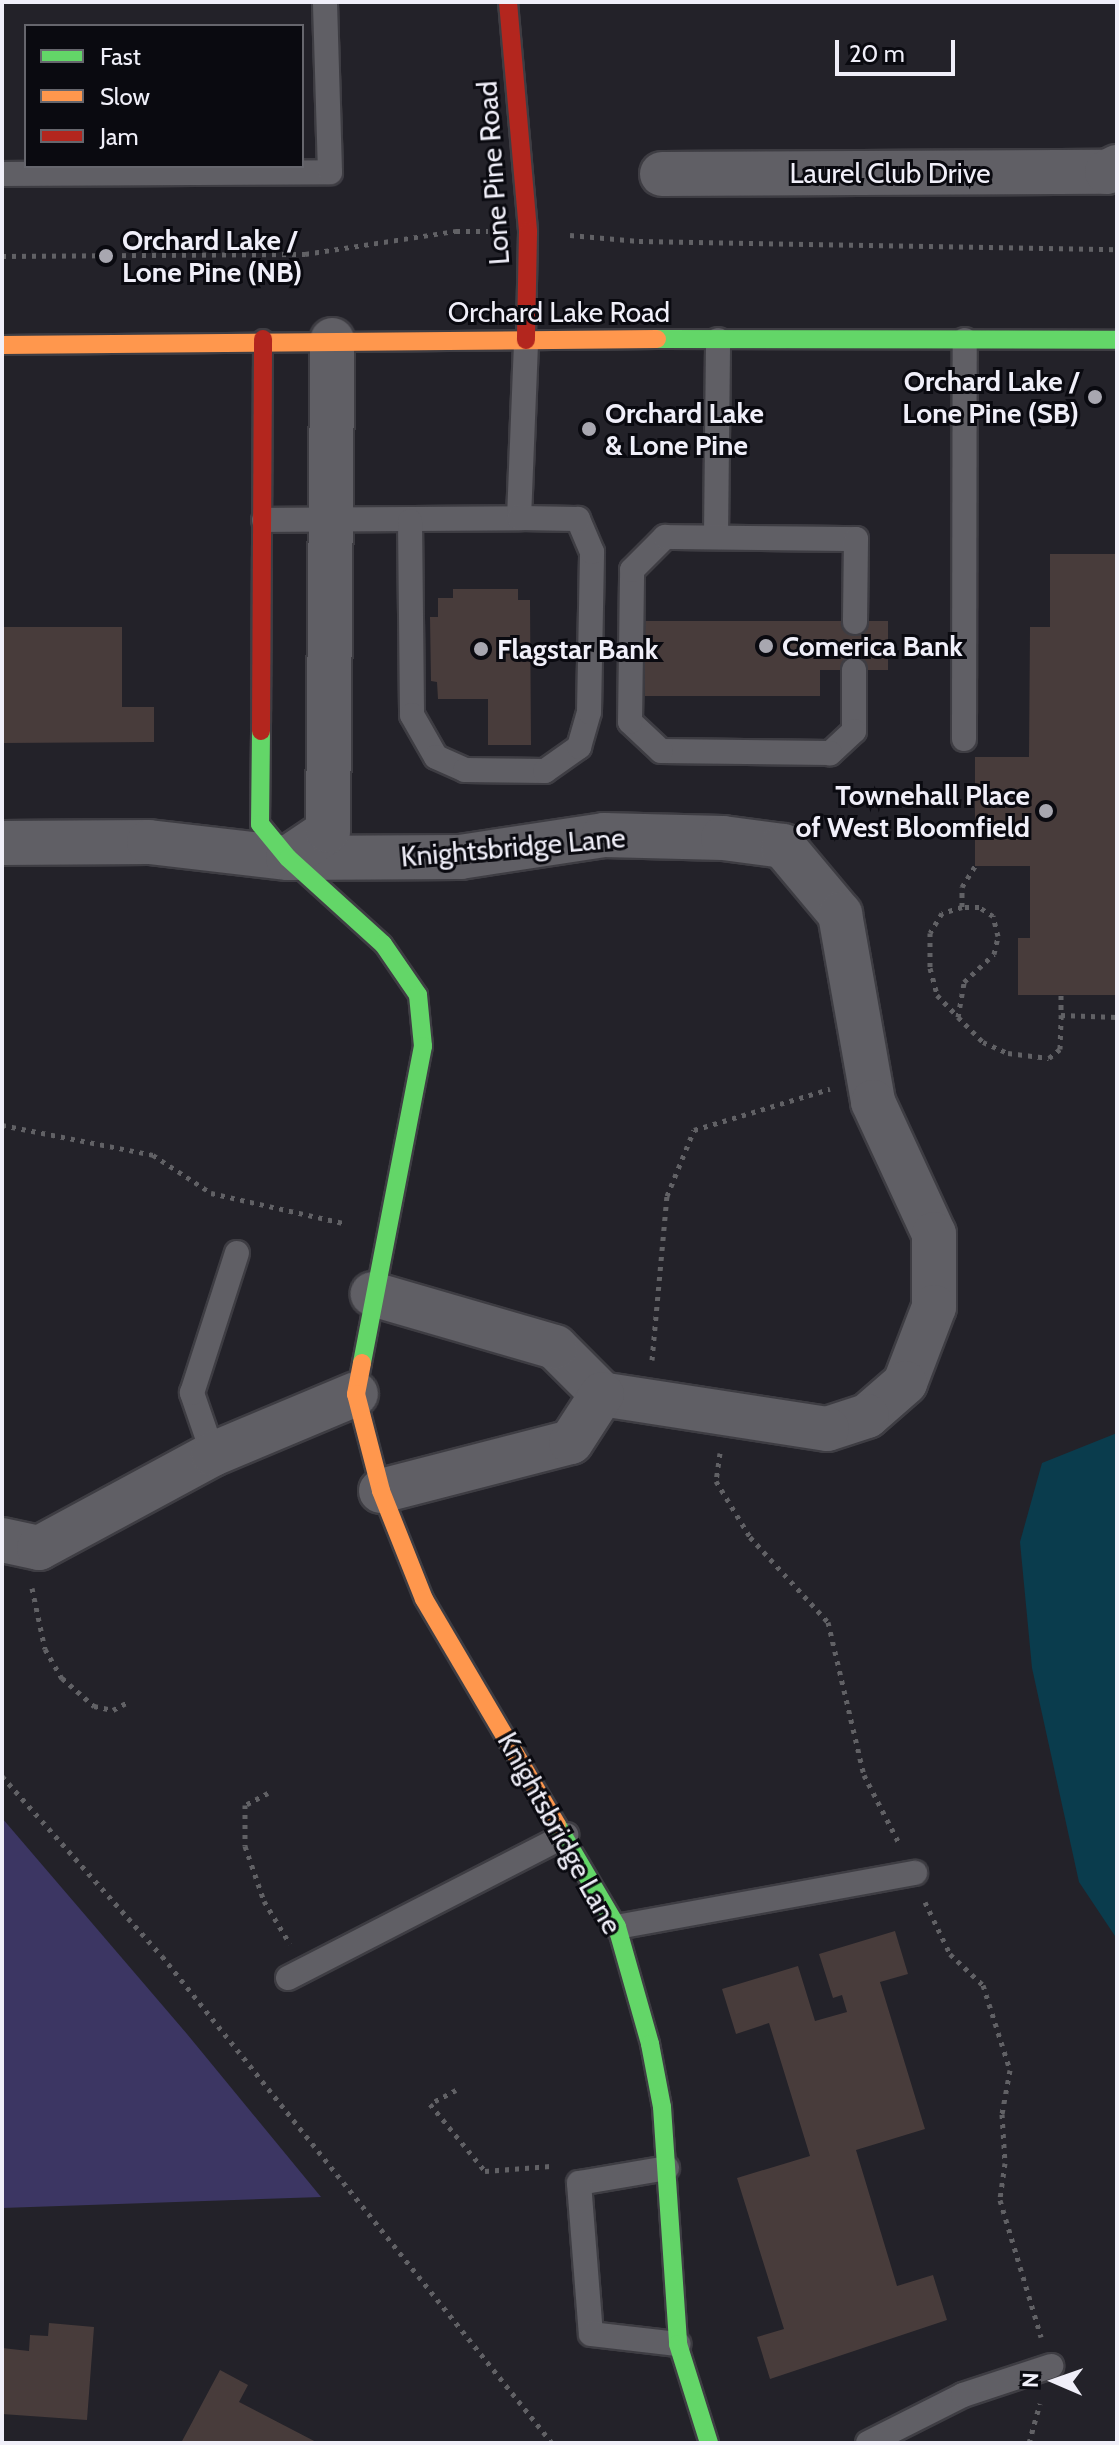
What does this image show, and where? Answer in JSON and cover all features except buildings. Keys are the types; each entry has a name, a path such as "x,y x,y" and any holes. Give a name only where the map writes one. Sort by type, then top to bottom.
{"street":[{"name":"Lone Pine Road","path":"508,2 528,232 526,340"},
{"name":"Laurel Club Drive","path":"662,174 1107,172 1117,167"},
{"name":"Orchard Lake Road","path":"2,345 263,339 1117,340"},
{"name":"Knightsbridge Lane","path":"263,339 260,824 288,858 383,944 418,995 423,1046 384,1232 356,1394 381,1491 424,1599 566,1835 617,1927 650,2044 667,2168 678,2344 709,2443"},
{"path":"2,843 149,842 288,858 328,831 327,522 332,340"},
{"name":"Knightsbridge Lane","path":"288,858 460,857 604,835 723,838 783,846 840,914 873,1102 934,1234 934,1307 905,1383 867,1416 827,1429 602,1394"},
{"path":"373,1294 555,1347 602,1394 571,1442 381,1491"},
{"path":"21,1544 213,1454 356,1394"}],"lane":[{"path":"2,174 330,172 325,2"},
{"path":"519,518 526,340"},
{"path":"716,537 718,340"},
{"path":"964,739 965,340"},
{"path":"264,520 578,519 592,552 589,712 579,747 545,771 465,770 436,757 412,715 410,521"},
{"path":"854,670 854,731 830,753 661,751 630,722 632,570 665,537 856,539 855,622"},
{"path":"213,1454 192,1393 237,1253"},
{"path":"297,1973 566,1835"},
{"path":"617,1927 915,1873"},
{"path":"667,2168 579,2183 591,2334 678,2344"},
{"path":"868,2443 963,2395 1051,2366"}],"path":[{"path":"962,907 962,887 975,866"},
{"path":"958,1017 964,982 994,954 998,936 993,916 979,907 962,907 942,913 930,933 937,995 958,1017 983,1042 1008,1053 1049,1058 1060,1049 1061,995"},
{"path":"1061,1015 1117,1017"},
{"path":"648,1401 667,1196 694,1130 869,1078"},
{"path":"2,1125 153,1155 211,1193 384,1232"},
{"path":"726,1412 716,1481 750,1537 828,1622 864,1775 915,1873 950,1954 983,1985 1010,2070 1002,2114 1005,2163 1000,2200 1051,2366 1029,2443"},
{"path":"21,1544 45,1649 62,1678 94,1706 113,1710 128,1702"},
{"path":"2,1776 162,1956 552,2443"},
{"path":"268,1793 245,1805 245,1846 264,1901 297,1973"},
{"path":"456,2090 430,2104 468,2156 485,2171 561,2165"}],"shaded area":[{"path":"2,1818 187,2034 321,2197 2,2208"}],"water":[{"path":"1117,1433 1117,1939 1079,1882 1032,1668 1020,1542 1042,1463"}],"traffic: fast":[{"path":"657,339 1117,340"},
{"path":"261,731 260,824 288,858 383,944 418,995 423,1046 362,1363"},
{"path":"557,1825 617,1927 650,2044 662,2107 678,2344 709,2443"}],"traffic: slow":[{"path":"2,345 657,339"},
{"path":"362,1363 356,1394 381,1491 424,1599 557,1825"}],"traffic: jam":[{"path":"508,2 528,232 526,340"},
{"path":"261,731 263,339"}],"place":[{"name":"Orchard Lake / Lone Pine (NB)","path":"106,256"},
{"name":"Orchard Lake / Lone Pine (SB)","path":"1095,397"},
{"name":"Orchard Lake & Lone Pine","path":"589,429"},
{"name":"Comerica Bank","path":"766,646"},
{"name":"Flagstar Bank","path":"481,649"},
{"name":"Townehall Place of West Bloomfield","path":"1046,811"}]}
